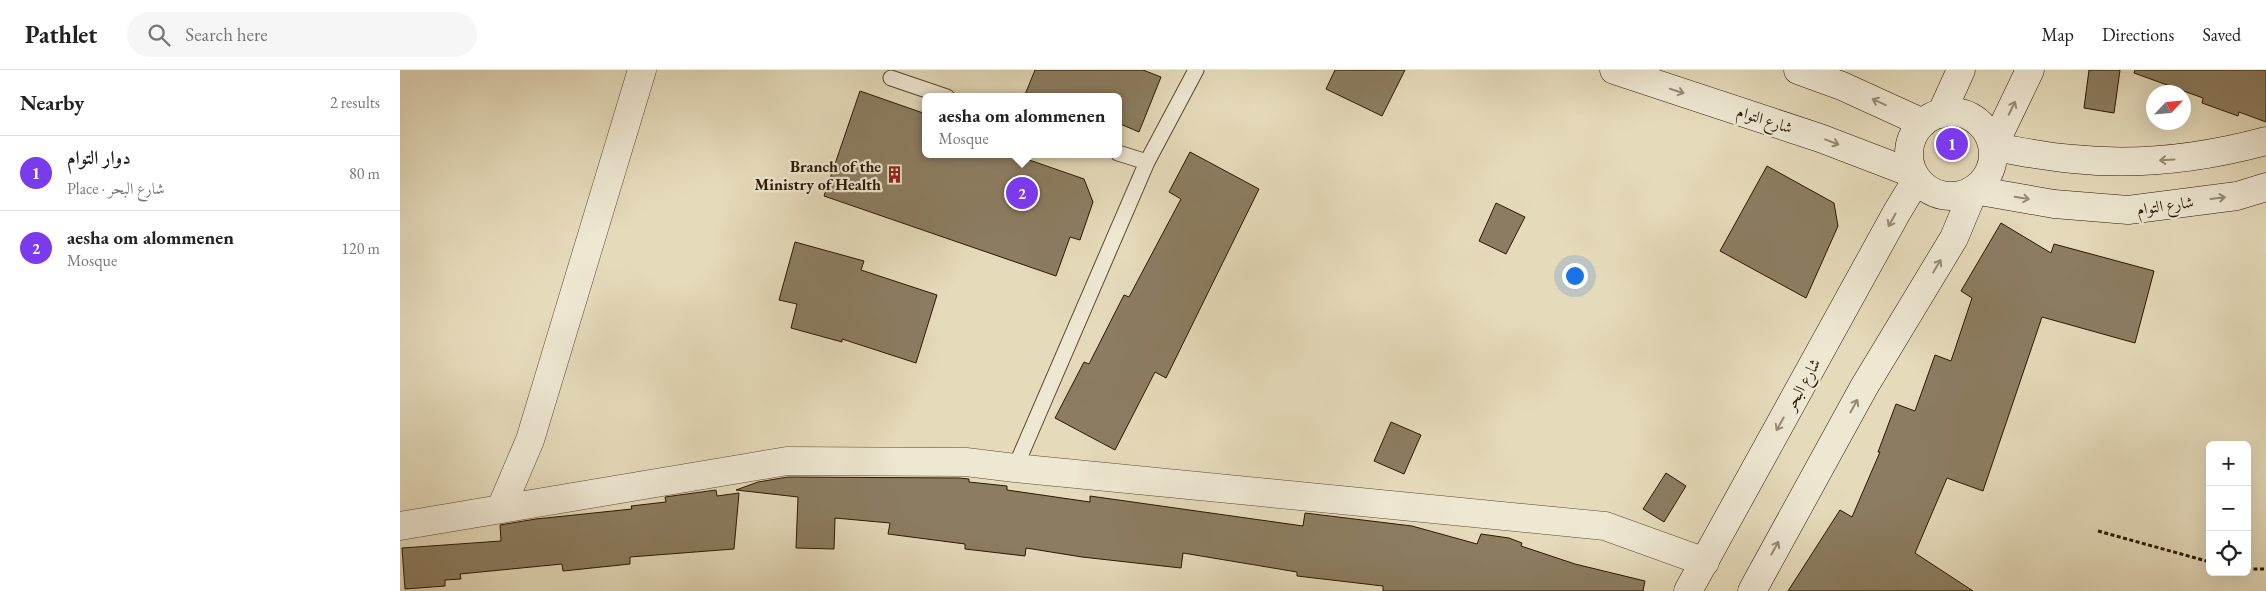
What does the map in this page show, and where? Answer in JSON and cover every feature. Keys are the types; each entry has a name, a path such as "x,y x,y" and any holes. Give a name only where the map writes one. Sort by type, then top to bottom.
{"main road":[{"path":"502,508 530,440 642,70"},
{"name":"شارع التوام","path":"1614,70 1820,138 1916,176"},
{"path":"1798,70 1932,118 1952,112 1974,119 1983,126 1993,147 1993,161 1989,174 1980,186 1968,194 1954,197 1940,195 1927,189 1916,176 1910,163 1909,152 1914,136 1932,118 1961,70"},
{"path":"1993,147 2030,70"},
{"path":"1993,147 2072,159 2107,162 2172,160 2223,153 2266,141"},
{"name":"شارع البحر","path":"1688,591 1916,176"},
{"name":"شارع التوام","path":"1752,591 1864,387 1954,238 1974,190 2054,204 2128,210 2237,196 2266,187"},
{"path":"400,526 787,461 966,462 1605,526 1705,562"}],"lane":[{"path":"1015,468 1147,162 1196,70"},
{"path":"891,78 935,93"},
{"path":"1122,154 1147,162"}],"path":[{"path":"2098,531 2206,561"},
{"path":"2251,569 2266,569"}],"building":[{"path":"1035,70 1143,70 1161,77 1139,132 1122,125 1122,93 1026,93"},
{"path":"1335,70 1405,70 1382,116 1326,89"},
{"path":"2089,70 2120,70 2114,113 2084,108"},
{"path":"2135,70 2266,70 2266,122 2239,112 2238,116 2202,103 2203,98 2191,94 2191,85 2167,85 2134,73"},
{"path":"860,91 922,113 922,158 1024,158 1084,179 1093,202 1080,240 1070,237 1056,276 824,196"},
{"path":"1190,152 1259,189 1166,378 1155,372 1115,450 1055,418 1084,362 1089,364 1124,295 1129,297 1181,199 1169,192"},
{"path":"1767,166 1834,203 1838,226 1806,298 1720,251"},
{"path":"1496,203 1525,217 1506,254 1479,241"},
{"path":"2001,223 2051,253 2054,244 2154,271 2135,343 2042,317 1983,491 1947,478 1915,553 1973,591 1788,591 1840,510 1852,517 1880,452 1878,452 1896,404 1915,411 1935,355 1951,361 1972,298 1961,291"},
{"path":"795,242 864,261 861,270 937,295 916,363 842,339 842,342 791,328 797,304 779,300"},
{"path":"1391,422 1421,435 1404,474 1374,461"},
{"path":"1666,473 1686,486 1664,522 1643,509"},
{"path":"788,477 959,478 969,479 969,482 1007,486 1007,490 1090,502 1090,496 1303,526 1305,513 1412,526 1477,544 1481,534 1509,538 1522,543 1521,546 1575,564 1645,581 1643,591 1383,591 1383,586 1297,576 1297,572 1183,553 1181,568 1082,557 1026,548 1025,556 965,549 965,544 888,534 890,523 835,518 834,549 796,548 798,497 736,490 758,482"},
{"path":"716,490 717,496 739,493 734,549 630,557 630,564 563,571 562,564 460,574 461,579 445,580 445,586 405,589 402,548 501,541 500,525 536,519 632,509 631,506 666,502 665,497"}],"place":[{"name":"دوار التوام","path":"1952,144"},
{"name":"Branch of the Ministry of Health","path":"895,175"},
{"name":"aesha om alommenen","path":"1022,193"}]}
